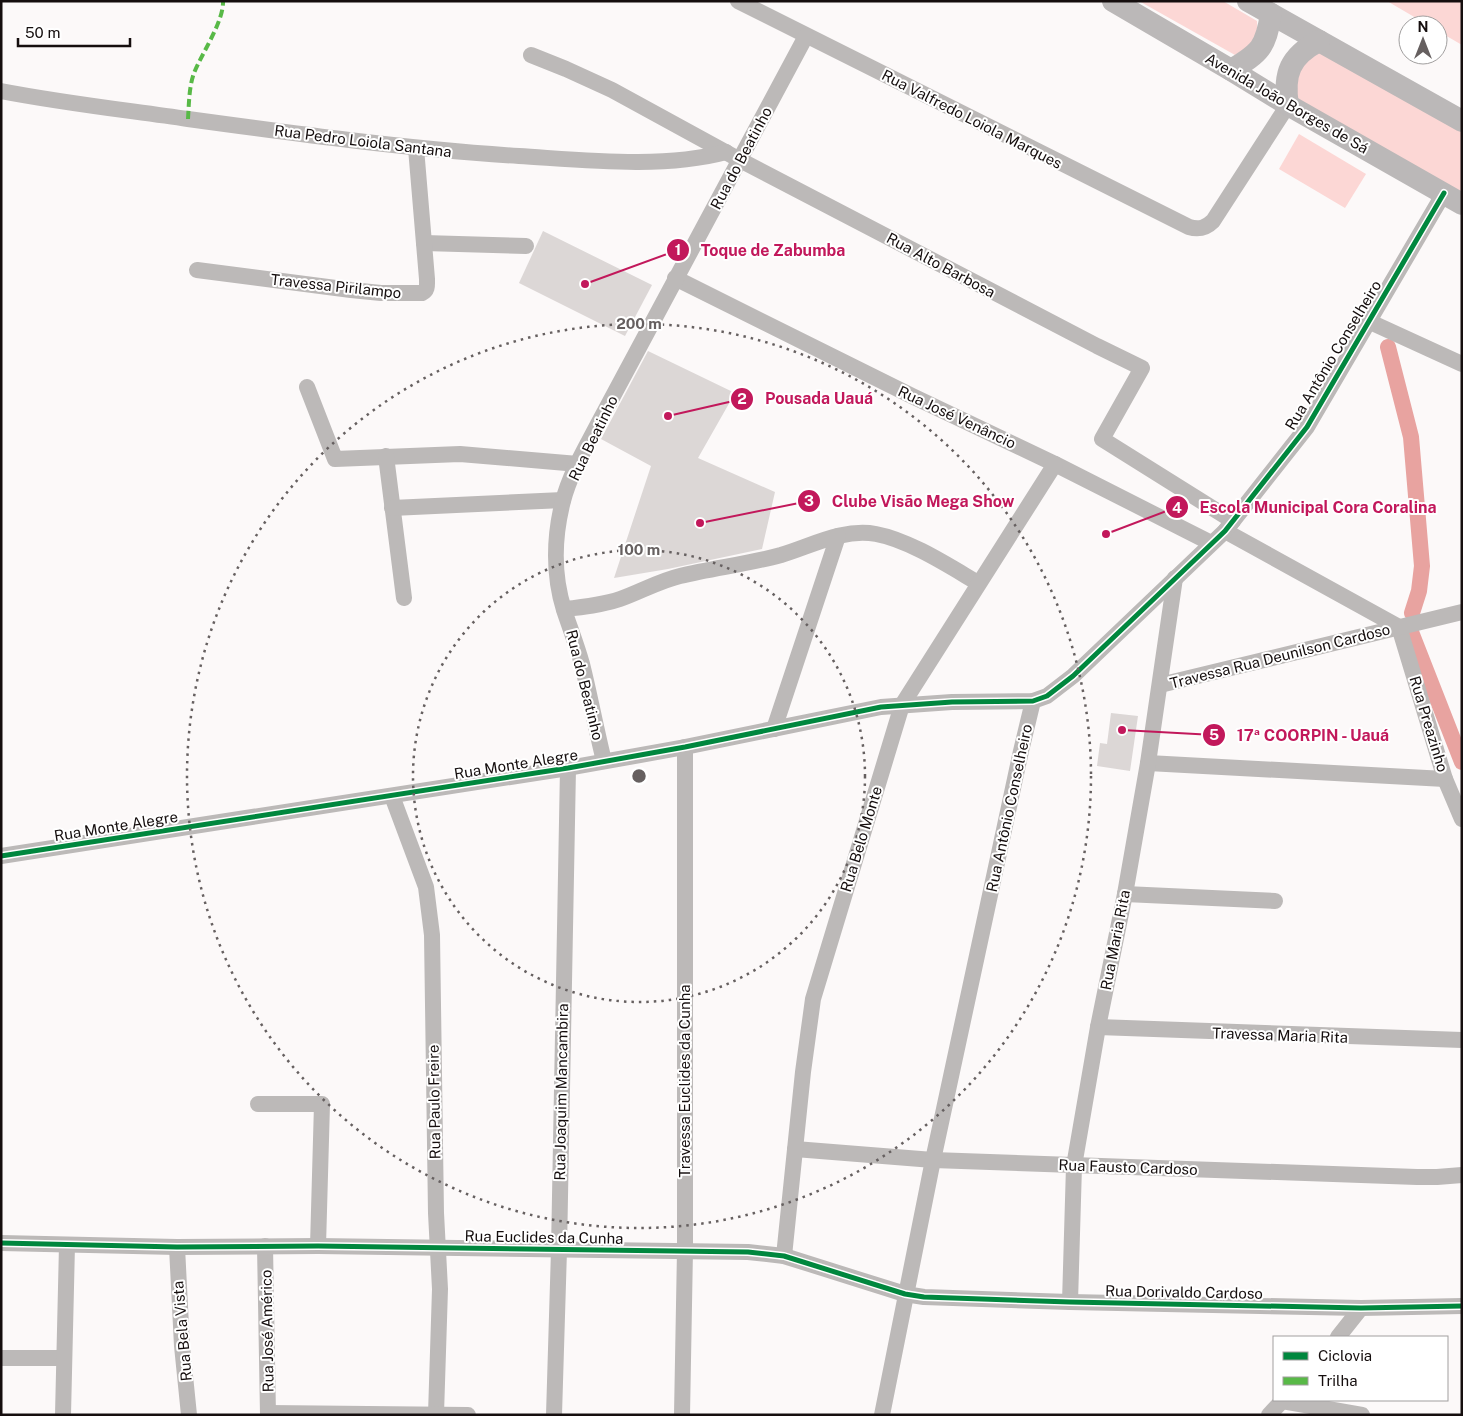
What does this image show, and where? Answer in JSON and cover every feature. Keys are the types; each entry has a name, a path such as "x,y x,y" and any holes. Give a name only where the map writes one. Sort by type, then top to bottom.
{"main road":[{"name":"Avenida João Borges de Sá","path":"1113,1 1288,105 1453,199"},
{"path":"1248,1 1462,121"},
{"path":"1231,70 1248,60 1262,46 1268,32 1271,14"},
{"path":"1288,105 1286,89 1288,74 1293,61 1307,47 1319,41"}],"street":[{"name":"Rua Valfredo Loiola Marques","path":"738,1 1189,227 1198,229 1209,226 1213,221 1288,105"},
{"name":"Rua do Beatinho","path":"675,278 806,36"},
{"name":"Rua Alto Barbosa","path":"530,55 612,90 740,160 1142,368 1102,439 1229,526"},
{"name":"Rua Pedro Loiola Santana","path":"1,91 71,104 337,139 466,153 594,160 684,159 706,157 726,152"},
{"name":"Travessa Pirilampo","path":"197,270 351,290 381,293 422,293 427,288 427,284 416,148"},
{"name":"Rua Antônio Conselheiro","path":"882,1415 932,1160 1033,701 1047,696 1073,676 1229,526 1307,427 1368,321 1453,199"},
{"path":"424,243 526,246"},
{"name":"Rua Beatinho","path":"564,609 559,588 556,558 563,500 578,464 675,278"},
{"name":"Rua José Venâncio","path":"675,278 912,396 1055,464 1211,543"},
{"path":"1368,321 1462,364"},
{"path":"307,387 335,459 460,454 578,464"},
{"path":"386,456 404,598"},
{"name":"Rua Belo Monte","path":"784,1256 794,1149 813,999 902,705 1055,464"},
{"path":"392,508 563,500"},
{"path":"1229,526 1399,627"},
{"path":"564,609 608,602 680,576 781,554 856,532 874,534 900,542 978,583"},
{"path":"774,729 838,536"},
{"name":"Rua Maria Rita","path":"1070,1302 1074,1166 1148,762 1175,578"},
{"name":"Rua do Beatinho","path":"564,609 581,664 604,761"},
{"name":"Travessa Rua Deunilson Cardoso","path":"1160,685 1462,612"},
{"name":"Rua Preazinho","path":"1399,627 1445,779 1462,819"},
{"name":"Rua Monte Alegre","path":"1,856 568,768 685,747 854,712 902,705 1033,701"},
{"name":"Travessa Euclides da Cunha","path":"682,1415 685,1250 685,747"},
{"path":"1148,762 1445,779"},
{"name":"Rua Joaquim Mancambira","path":"554,1415 568,768"},
{"name":"Rua Paulo Freire","path":"392,796 426,887 432,927 437,1248 440,1289 436,1414"},
{"path":"1125,894 1275,901"},
{"name":"Travessa Maria Rita","path":"1098,1028 1462,1040"},
{"path":"258,1104 322,1104 323,1136 320,1155 318,1246"},
{"name":"Rua Fausto Cardoso","path":"794,1149 932,1160 1074,1166 1417,1177 1462,1175"},
{"name":"Rua Euclides da Cunha","path":"1,1243 177,1247 318,1246 748,1252 784,1256 905,1294"},
{"path":"63,1415 67,1245"},
{"name":"Rua José Américo","path":"265,1246 268,1414"},
{"name":"Rua Bela Vista","path":"177,1247 182,1346 189,1415"},
{"name":"Rua Dorivaldo Cardoso","path":"905,1294 947,1299 1070,1302 1361,1308 1462,1306"},
{"path":"1339,1336 1361,1308"},
{"path":"1,1358 64,1358"},
{"path":"1269,1415 1282,1401 1362,1415"},
{"path":"268,1414 468,1415"}],"shaded area":[{"path":"1139,1 1223,1 1257,21 1255,38 1250,45 1235,55"},
{"path":"1387,1 1462,1 1462,45 1448,37 1448,15 1411,15"},
{"path":"1320,53 1462,129 1462,194 1299,101 1293,88 1305,59"},
{"path":"1299,134 1366,174 1345,208 1279,169"}],"building":[{"path":"543,231 652,285 625,336 519,283"},
{"path":"648,351 735,393 698,458 775,492 762,549 668,569 614,578 651,466 601,439"},
{"path":"1111,713 1138,716 1130,771 1097,766 1100,743 1107,744"}],"waterway":[{"path":"1388,347 1411,437 1422,566 1419,591 1412,613"},
{"path":"1411,632 1462,762"}],"marked path":[{"path":"188,119 192,78 220,18 223,1"}],"cycle path":[{"path":"1,856 568,768 685,747 881,707 952,702 1033,701 1047,696 1073,676 1225,531 1307,427 1444,193"},
{"path":"1,1243 177,1247 318,1246 748,1252 784,1256 905,1294 924,1297 1361,1308 1462,1306"}],"place":[{"name":"Toque de Zabumba","path":"585,284"},
{"name":"Pousada Uauá","path":"668,416"},
{"name":"Clube Visão Mega Show","path":"700,523"},
{"name":"Escola Municipal Cora Coralina","path":"1106,534"},
{"name":"17ª COORPIN - Uauá","path":"1122,730"}]}
